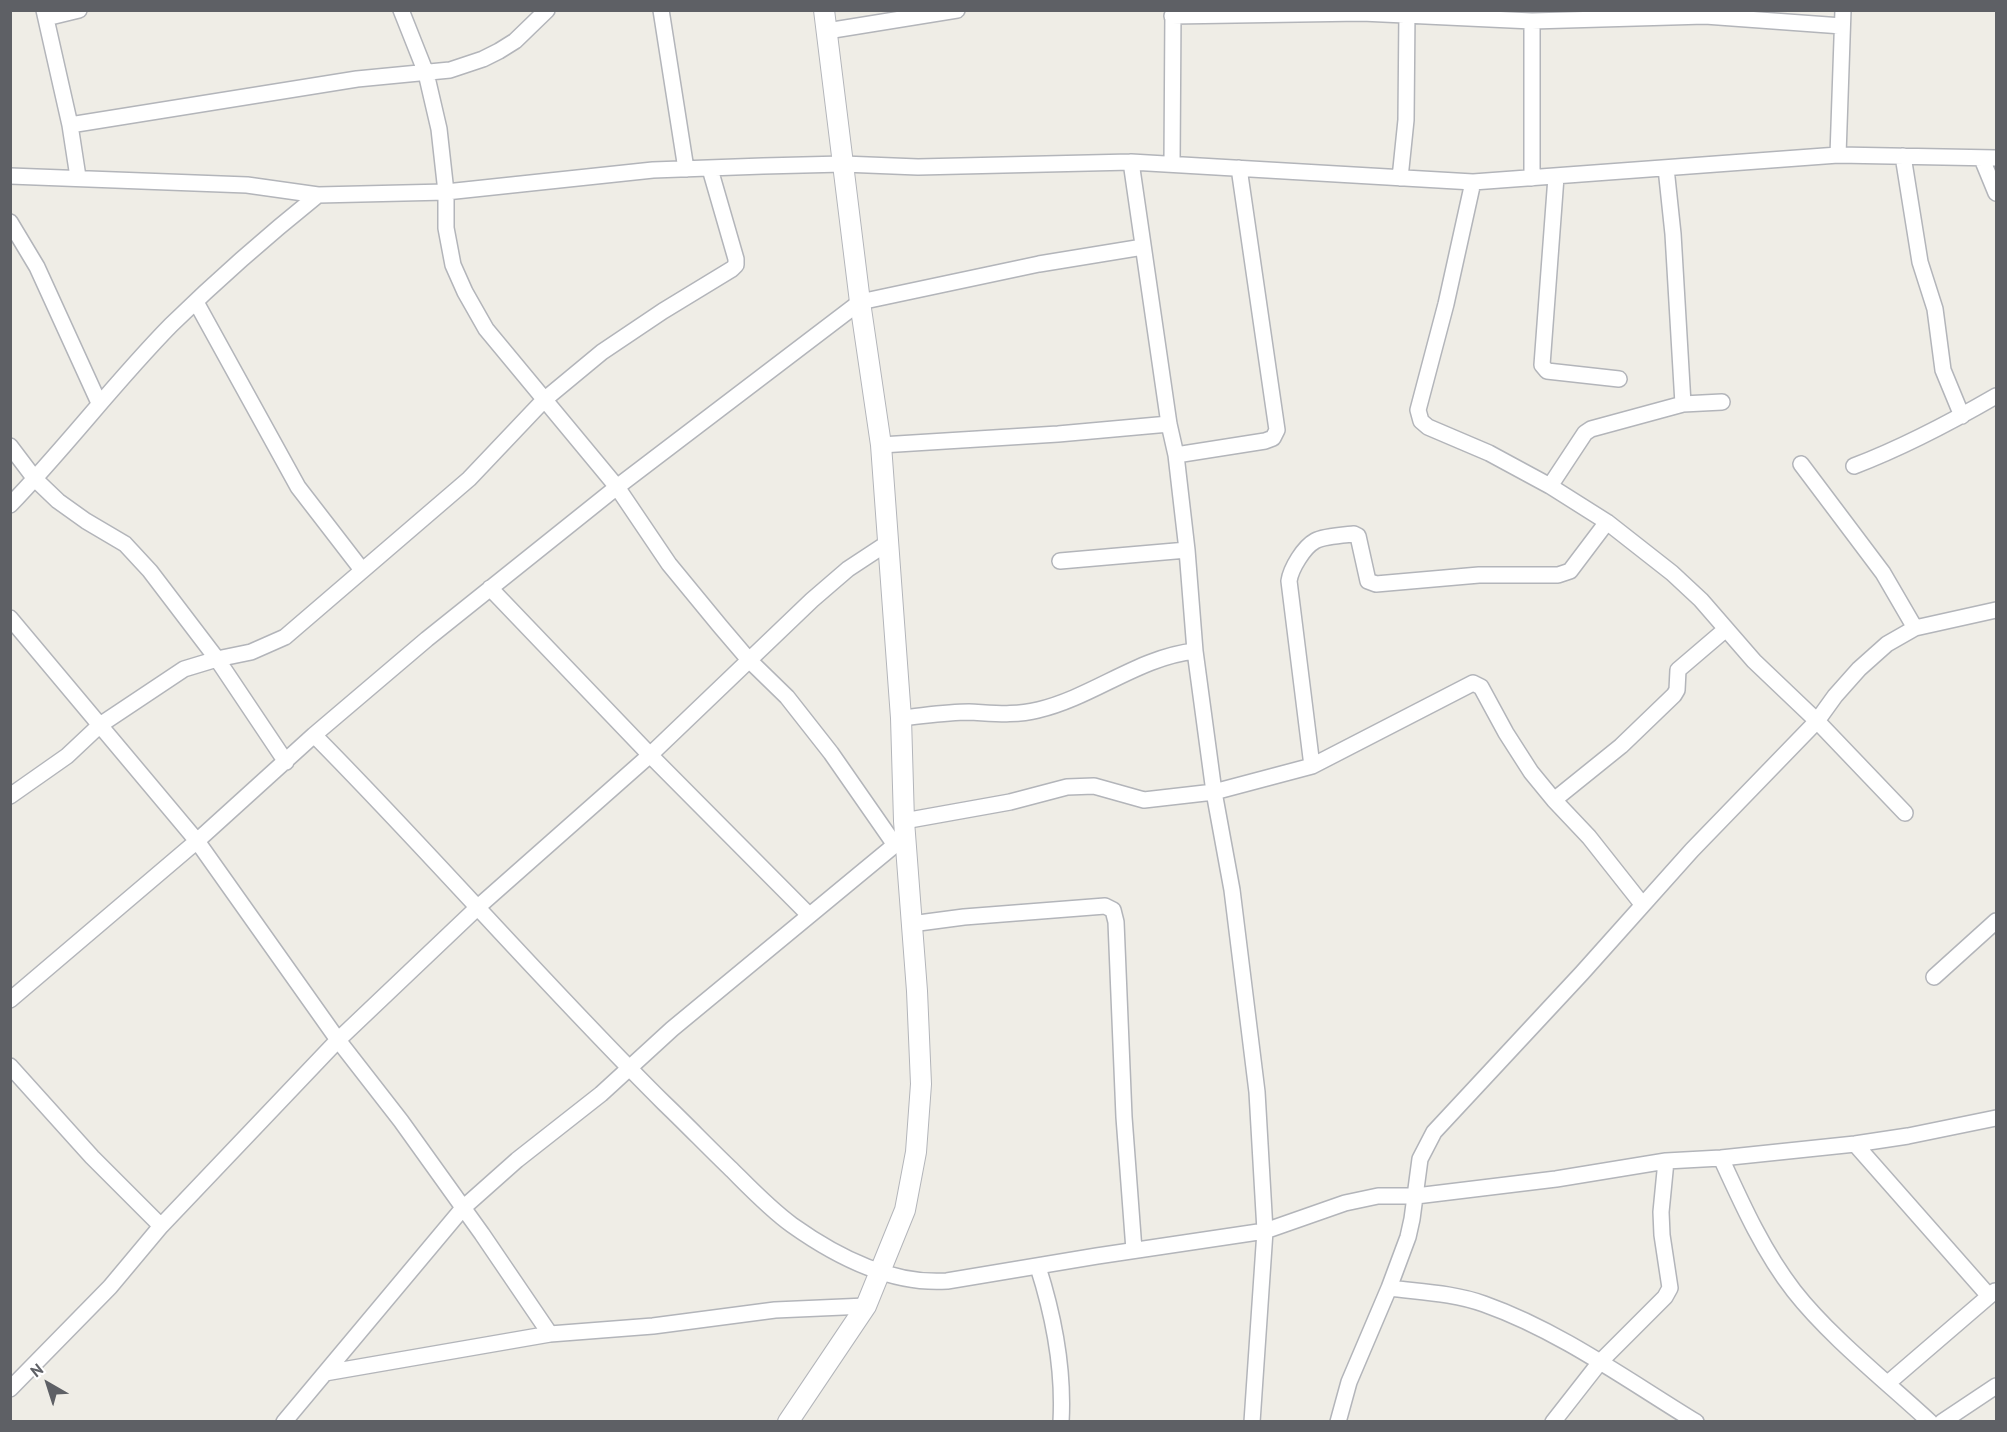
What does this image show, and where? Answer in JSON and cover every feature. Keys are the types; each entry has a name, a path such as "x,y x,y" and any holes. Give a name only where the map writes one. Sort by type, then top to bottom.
{"street":[{"path":"78,177 70,125 45,14 79,10"},
{"path":"401,10 426,73 439,129 446,192 446,228 453,265 486,329 617,487 669,564 749,660 787,697 831,753 901,834"},
{"path":"70,125 357,79 450,70 491,55 515,41 547,10"},
{"path":"661,10 686,170"},
{"path":"792,1420 866,1306 904,1210 916,1152 921,1084 917,991 901,834 901,718 881,445 860,302 824,10"},
{"path":"827,31 957,10"},
{"path":"1172,164 1173,13 1407,13 1532,21 1706,16 1842,18 1838,155"},
{"path":"1400,178 1406,120 1407,13"},
{"path":"1532,21 1532,178"},
{"path":"10,176 247,185 318,195 446,192 652,170 843,164 918,167 1131,162 1473,182 1838,155 1989,159 1996,193"},
{"path":"1903,156 1920,262 1935,309 1943,370 1962,416"},
{"path":"1131,162 1169,424 1176,455 1195,651 1214,792 1232,890 1257,1092 1265,1231 1252,1422"},
{"path":"1176,455 1265,441 1273,438 1276,430 1239,168"},
{"path":"1666,168 1673,234 1683,404"},
{"path":"10,796 68,756 100,725 184,669 251,652 285,637 469,478 544,400 602,352 736,265 710,169"},
{"path":"1556,177 1542,366 1547,371 1619,379"},
{"path":"1473,182 1446,303 1418,410 1421,421 1428,427 1489,453 1550,486 1607,522 1672,573 1701,600 1754,661 1817,721 1905,813"},
{"path":"10,506 99,403 171,325 252,249 318,195"},
{"path":"10,222 37,267 99,403"},
{"path":"10,1000 197,841 314,735 427,639 617,487 860,302 1039,264 1143,248"},
{"path":"196,302 298,487 362,570"},
{"path":"1854,466 1880,456 1962,416 1996,396"},
{"path":"1550,486 1585,433 1591,429 1683,404 1722,402"},
{"path":"881,445 1058,434 1169,424"},
{"path":"10,446 35,479 58,501 125,544 150,571 217,659 286,762"},
{"path":"1801,464 1883,573 1916,628"},
{"path":"1312,766 1289,581 1296,560 1315,541 1354,534 1358,536 1368,581 1376,584 1479,575 1558,575 1570,571 1607,522"},
{"path":"10,1389 110,1287 161,1226 338,1040 478,907 650,755 848,568 889,542"},
{"path":"1060,561 1187,550"},
{"path":"490,588 650,755 809,915"},
{"path":"1338,1422 1349,1382 1408,1237 1420,1159 1434,1132 1582,973 1642,904 1817,721 1859,669 1887,644 1916,628 1996,610"},
{"path":"10,618 197,841 338,1040 400,1121 550,1334"},
{"path":"1554,800 1621,746 1674,695 1677,690 1678,670 1726,629"},
{"path":"901,718 966,712 1016,714 1038,710 1071,699 1174,653 1195,651"},
{"path":"284,1422 462,1208 517,1160 601,1094 672,1029 809,915 901,834 1067,787 1094,786 1144,800 1214,792 1312,766 1473,683 1481,687 1531,772 1589,837 1642,904"},
{"path":"314,735 376,797 629,1068 762,1199 792,1225 838,1254 880,1272 927,1283 966,1279 1134,1250 1265,1231 1345,1203 1378,1196 1416,1196 1556,1179 1666,1161 1721,1158 1855,1144 1996,1118"},
{"path":"911,924 964,917 1106,906 1113,910 1116,922 1124,1118 1134,1250"},
{"path":"1934,977 1996,921"},
{"path":"10,1066 92,1157 161,1226"},
{"path":"1855,1144 1993,1293 1888,1383"},
{"path":"1721,1158 1769,1253 1795,1292 1828,1329 1930,1422"},
{"path":"1553,1422 1600,1362 1665,1297 1670,1288 1661,1212 1666,1161"},
{"path":"1038,1267 1051,1307 1058,1347 1062,1395 1061,1422"},
{"path":"1389,1288 1459,1297 1484,1304 1551,1334 1695,1422"},
{"path":"325,1373 550,1334 653,1326 775,1310 866,1306"},
{"path":"1942,1422 1996,1386"}]}
